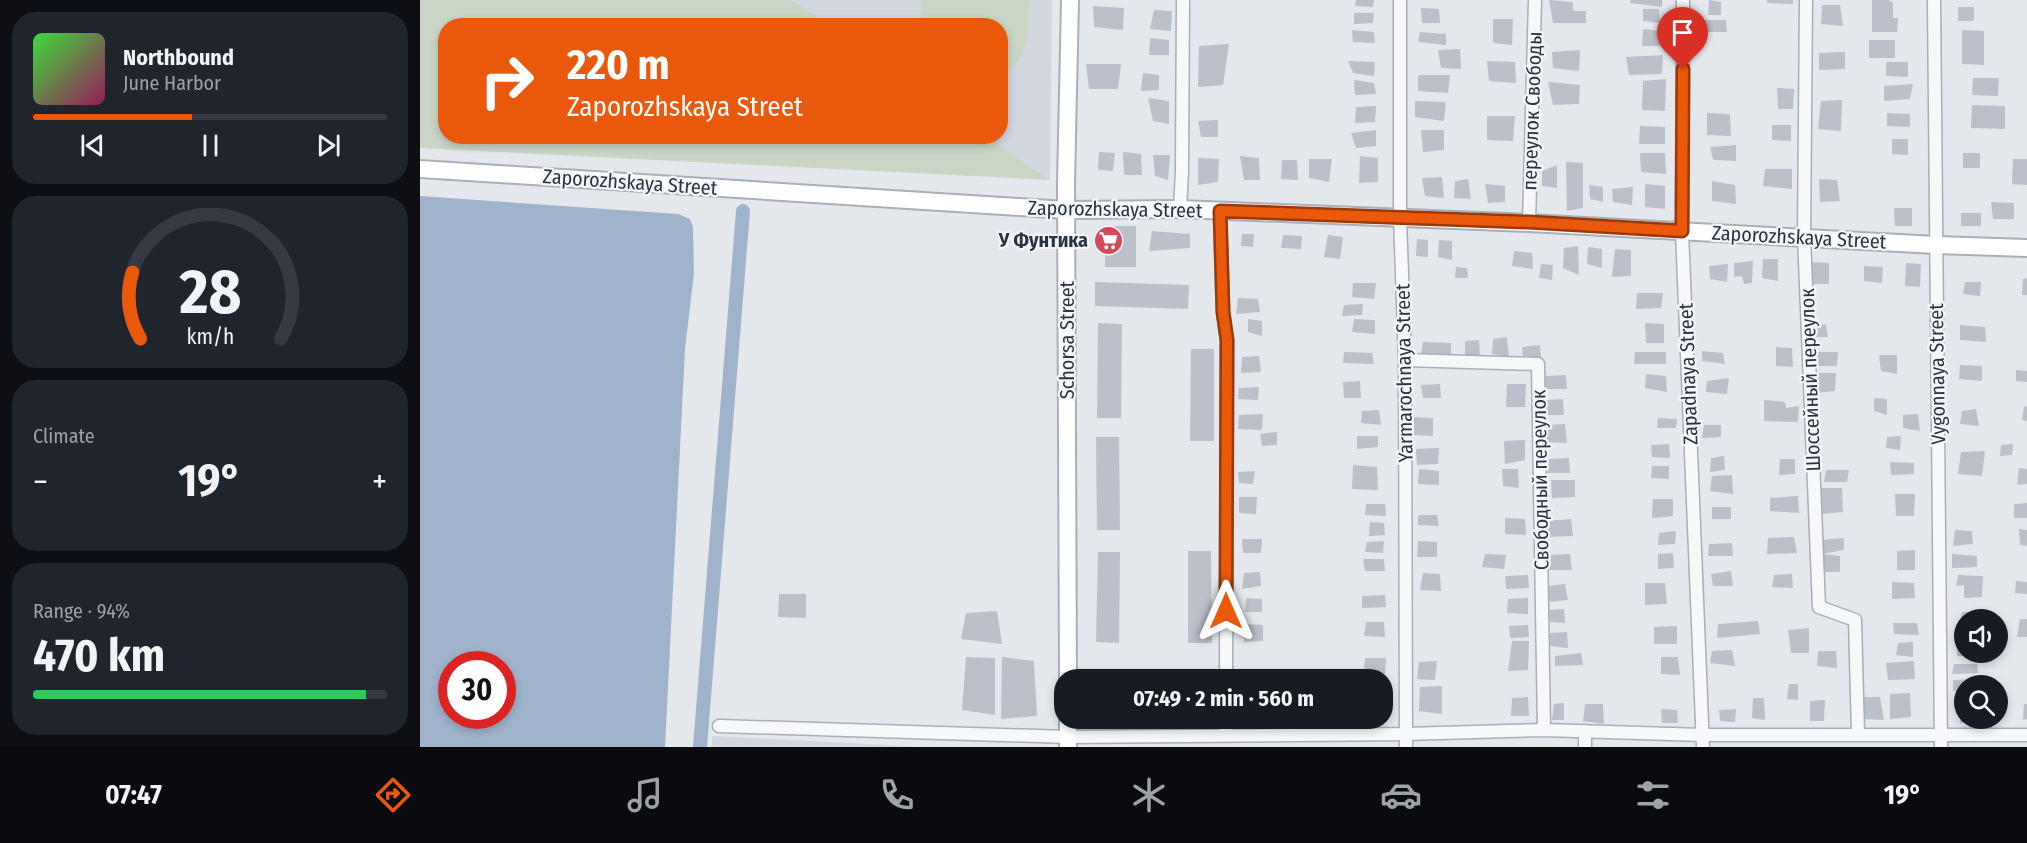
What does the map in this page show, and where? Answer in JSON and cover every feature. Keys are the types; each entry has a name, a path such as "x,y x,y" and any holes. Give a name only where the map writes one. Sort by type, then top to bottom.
{"street":[{"name":"Schorsa Street","path":"1068,669 1066,210 1070,0"},
{"path":"1180,209 1183,0"},
{"name":"Yarmarochnaya Street","path":"1400,0 1400,218 1405,360 1406,741"},
{"name":"переулок Свободы","path":"1529,222 1535,0"},
{"name":"Zapadnaya Street","path":"1683,0 1682,231 1703,741"},
{"name":"Шоссейный переулок","path":"1806,0 1804,236 1819,607 1855,620 1858,734"},
{"name":"Vygonnaya Street","path":"1934,0 1941,747"},
{"name":"Zaporozhskaya Street","path":"420,169 1066,210 1180,209 1529,222 2027,248"},
{"path":"1220,211 1223,312 1227,340 1226,669"},
{"name":"Свободный переулок","path":"1405,360 1538,364 1544,730"},
{"path":"719,726 1068,742 1209,741 1226,735 1406,741 1544,730 1585,731 1703,741 1858,734 2027,735"},
{"path":"1226,729 1226,735"},
{"path":"1585,731 1585,747"}],"shaded area":[{"path":"792,0 1052,0 1050,180 998,144 1008,144 1008,18 819,18"},
{"path":"712,736 923,747 712,747"}],"green space":[{"path":"420,0 792,0 819,18 438,18 438,144 998,144 1050,180 420,148"},
{"path":"921,0 1029,0 1028,32 1023,53 1008,70 1008,18 921,18"}],"water":[{"path":"420,196 678,214 690,219 693,227 694,273 685,349 665,747 420,747"}],"building":[{"path":"1356,0 1374,0 1373,7 1355,6"},
{"path":"1549,0 1573,2 1573,11 1586,11 1586,23 1553,23"},
{"path":"1631,0 1662,0 1662,7 1630,3"},
{"path":"1709,0 1721,2 1721,15 1708,15"},
{"path":"1767,0 1793,0 1793,4 1767,3"},
{"path":"1872,0 1889,0 1893,3 1893,18 1898,18 1897,32 1872,32"},
{"path":"1822,5 1840,5 1843,26 1821,24"},
{"path":"1093,6 1124,8 1123,30 1094,27"},
{"path":"1958,7 1974,7 1974,21 1958,21"},
{"path":"1421,8 1439,9 1440,23 1422,23"},
{"path":"1643,9 1659,9 1660,23 1643,21"},
{"path":"1154,10 1172,11 1171,31 1150,29"},
{"path":"1354,13 1374,13 1373,23 1354,24"},
{"path":"1493,19 1513,19 1512,45 1493,43"},
{"path":"1704,20 1726,20 1727,32 1707,32"},
{"path":"1643,29 1659,31 1661,46 1642,46"},
{"path":"1352,30 1374,32 1375,43 1353,42"},
{"path":"1962,30 1984,31 1984,65 1962,64"},
{"path":"1420,32 1446,34 1446,45 1418,42"},
{"path":"1150,38 1169,40 1169,55 1149,55"},
{"path":"1869,40 1895,40 1895,58 1869,58"},
{"path":"1229,44 1223,85 1198,87 1199,46"},
{"path":"1460,49 1461,69 1441,68 1438,50"},
{"path":"1580,50 1579,71 1553,68 1552,52"},
{"path":"1845,52 1845,69 1819,70 1819,53"},
{"path":"1663,55 1662,74 1629,75 1626,57"},
{"path":"1348,61 1375,62 1374,76 1353,73"},
{"path":"1487,61 1515,62 1516,83 1489,81"},
{"path":"1886,62 1908,62 1908,77 1886,76"},
{"path":"1086,64 1121,64 1118,89 1089,89"},
{"path":"1143,73 1159,75 1159,90 1141,91"},
{"path":"1418,75 1450,75 1448,93 1418,91"},
{"path":"1973,78 1999,78 1998,96 1972,95"},
{"path":"1666,79 1665,111 1642,110 1643,81"},
{"path":"1354,80 1374,83 1376,94 1355,95"},
{"path":"1548,82 1580,85 1579,104 1553,105"},
{"path":"1913,84 1910,99 1884,101 1884,86"},
{"path":"1777,88 1794,89 1793,109 1778,109"},
{"path":"1148,98 1169,101 1169,124 1153,121"},
{"path":"1842,100 1841,131 1818,129 1821,101"},
{"path":"1415,101 1446,102 1444,121 1415,117"},
{"path":"1972,105 2005,106 2005,129 1971,128"},
{"path":"1376,106 1375,122 1355,123 1356,107"},
{"path":"1707,113 1730,114 1731,136 1707,135"},
{"path":"1887,113 1910,114 1910,127 1887,126"},
{"path":"1487,116 1515,116 1513,141 1487,140"},
{"path":"1218,120 1218,137 1201,137 1198,121"},
{"path":"1772,125 1791,125 1791,141 1772,140"},
{"path":"1640,126 1665,127 1665,144 1639,144"},
{"path":"1376,130 1376,146 1356,148 1351,133"},
{"path":"1421,130 1444,130 1444,150 1423,152"},
{"path":"1892,139 1908,139 1908,155 1892,154"},
{"path":"1736,145 1736,161 1713,160 1710,147"},
{"path":"1099,152 1115,153 1113,171 1098,170"},
{"path":"1123,152 1141,154 1142,175 1124,175"},
{"path":"1640,153 1665,153 1666,174 1641,172"},
{"path":"1963,153 1980,153 1980,168 1963,168"},
{"path":"1153,155 1170,155 1168,180 1155,176"},
{"path":"1240,156 1259,158 1260,180 1244,180"},
{"path":"1360,156 1378,158 1378,182 1359,183"},
{"path":"1198,158 1219,159 1218,182 1198,185"},
{"path":"1309,159 1332,159 1329,182 1309,178"},
{"path":"2013,159 2027,159 2027,185 2012,184"},
{"path":"1282,160 1297,160 1298,180 1281,179"},
{"path":"1566,162 1583,163 1583,208 1567,211"},
{"path":"1557,165 1557,188 1542,186 1542,171"},
{"path":"1765,169 1792,169 1792,189 1763,186"},
{"path":"1442,177 1444,198 1425,196 1422,178"},
{"path":"1468,179 1471,199 1454,198 1455,181"},
{"path":"1819,179 1837,180 1840,201 1820,202"},
{"path":"1712,181 1735,185 1736,204 1712,201"},
{"path":"1485,184 1505,186 1505,202 1488,203"},
{"path":"1645,184 1665,186 1665,209 1645,207"},
{"path":"1589,185 1603,187 1603,202 1590,199"},
{"path":"1633,187 1632,205 1613,202 1612,189"},
{"path":"1991,202 2014,203 2014,219 1993,219"},
{"path":"1894,208 1912,208 1912,226 1895,226"},
{"path":"1961,213 1981,213 1981,226 1961,226"},
{"path":"1105,226 1136,226 1136,267 1105,267"},
{"path":"1152,231 1190,234 1190,248 1149,251"},
{"path":"1242,234 1254,234 1253,247 1241,246"},
{"path":"1283,235 1302,236 1301,249 1281,248"},
{"path":"1328,235 1343,237 1340,259 1324,257"},
{"path":"1417,239 1428,240 1428,257 1416,256"},
{"path":"1439,240 1452,241 1452,260 1438,257"},
{"path":"1578,246 1579,275 1563,268 1564,248"},
{"path":"1588,247 1602,249 1602,268 1587,264"},
{"path":"1615,249 1631,250 1631,276 1612,277"},
{"path":"1514,251 1532,253 1533,269 1512,266"},
{"path":"1763,259 1778,259 1778,281 1762,278"},
{"path":"1753,261 1752,283 1744,284 1742,276 1734,277 1734,263"},
{"path":"1811,262 1829,263 1829,284 1812,284"},
{"path":"1906,263 1921,264 1920,287 1905,286"},
{"path":"1541,264 1553,265 1552,280 1539,278"},
{"path":"1728,264 1727,282 1710,279 1709,266"},
{"path":"1864,266 1883,267 1882,283 1864,281"},
{"path":"1456,267 1467,268 1468,278 1455,278"},
{"path":"2027,278 2027,295 2022,295 2023,279"},
{"path":"1095,282 1189,285 1188,309 1095,306"},
{"path":"1965,282 1981,282 1980,296 1963,294"},
{"path":"1353,283 1376,283 1374,299 1352,297"},
{"path":"1637,293 1663,293 1661,308 1636,309"},
{"path":"1238,298 1258,299 1260,312 1236,314"},
{"path":"1363,304 1362,315 1342,316 1344,305"},
{"path":"1248,319 1262,321 1262,336 1248,332"},
{"path":"1354,319 1375,320 1375,334 1352,332"},
{"path":"1098,323 1122,324 1121,418 1097,418"},
{"path":"1645,323 1664,324 1664,343 1646,343"},
{"path":"1826,324 1828,337 1816,337 1817,326"},
{"path":"1960,325 1985,327 1986,342 1960,340"},
{"path":"1507,337 1509,357 1492,354 1493,339"},
{"path":"1479,340 1480,356 1465,356 1465,341"},
{"path":"1423,342 1451,343 1451,356 1421,355"},
{"path":"1540,345 1541,358 1523,356 1522,347"},
{"path":"1776,347 1792,348 1793,367 1776,366"},
{"path":"1191,349 1214,349 1214,441 1190,441"},
{"path":"1702,351 1723,353 1725,364 1702,361"},
{"path":"1344,352 1372,353 1374,364 1343,363"},
{"path":"1635,352 1666,352 1666,364 1634,364"},
{"path":"1815,352 1838,352 1837,366 1816,366"},
{"path":"1879,355 1897,355 1897,374 1881,371"},
{"path":"1259,356 1261,372 1241,373 1242,357"},
{"path":"1960,365 1982,366 1982,381 1959,379"},
{"path":"2016,370 2027,371 2027,382 2016,381"},
{"path":"1816,373 1836,373 1835,391 1817,393"},
{"path":"1646,374 1666,376 1667,392 1645,388"},
{"path":"1566,375 1567,389 1545,389 1545,376"},
{"path":"1729,378 1727,394 1706,392 1707,381"},
{"path":"1360,381 1361,398 1344,398 1343,382"},
{"path":"1440,384 1441,398 1423,398 1421,385"},
{"path":"1507,384 1526,384 1525,407 1506,407"},
{"path":"1259,387 1258,400 1238,399 1239,388"},
{"path":"1874,398 1887,399 1887,415 1874,411"},
{"path":"1563,399 1564,415 1546,415 1547,400"},
{"path":"1764,400 1785,402 1786,408 1799,406 1798,422 1764,421"},
{"path":"2024,406 2027,407 2027,421 2022,420"},
{"path":"1976,409 1979,426 1960,424 1962,411"},
{"path":"1379,410 1381,425 1361,423 1362,411"},
{"path":"1263,414 1262,430 1238,429 1239,415"},
{"path":"1918,414 1920,431 1903,428 1903,415"},
{"path":"1414,417 1433,418 1433,436 1413,435"},
{"path":"1658,418 1677,419 1676,428 1657,428"},
{"path":"1565,424 1567,443 1544,442 1546,425"},
{"path":"1704,425 1721,425 1721,437 1702,438"},
{"path":"1277,432 1277,445 1262,446 1260,434"},
{"path":"1357,436 1378,436 1378,447 1357,449"},
{"path":"1901,436 1900,450 1886,448 1887,437"},
{"path":"1096,437 1119,437 1120,530 1097,530"},
{"path":"1525,440 1525,460 1505,464 1504,441"},
{"path":"1669,444 1670,458 1652,457 1651,445"},
{"path":"2013,444 2012,455 2000,456 2001,445"},
{"path":"1439,448 1438,464 1417,465 1416,449"},
{"path":"1985,451 1982,476 1958,474 1961,452"},
{"path":"1724,456 1725,470 1710,472 1711,458"},
{"path":"1569,458 1570,473 1548,473 1548,459"},
{"path":"1780,459 1795,459 1795,474 1779,475"},
{"path":"1890,462 1914,463 1914,474 1891,475"},
{"path":"1353,465 1377,467 1378,490 1352,489"},
{"path":"1652,466 1669,466 1669,479 1651,478"},
{"path":"2019,468 2027,469 2027,484 2017,485"},
{"path":"1419,469 1439,471 1439,485 1418,484"},
{"path":"1502,469 1518,469 1519,488 1503,486"},
{"path":"1826,470 1849,470 1847,482 1824,482"},
{"path":"1255,471 1253,484 1239,483 1238,472"},
{"path":"1732,475 1733,494 1710,491 1712,476"},
{"path":"1551,480 1575,480 1575,497 1552,498"},
{"path":"1820,488 1842,488 1843,512 1821,514"},
{"path":"1895,494 1915,494 1914,516 1896,516"},
{"path":"1798,496 1799,513 1770,511 1770,498"},
{"path":"1239,497 1257,497 1256,514 1239,513"},
{"path":"1653,499 1673,499 1673,516 1652,518"},
{"path":"2027,503 2027,518 2014,518 2014,504"},
{"path":"1366,504 1385,504 1386,516 1365,515"},
{"path":"1712,507 1731,507 1731,519 1712,519"},
{"path":"1418,515 1437,515 1439,526 1418,525"},
{"path":"1505,518 1525,519 1526,535 1505,534"},
{"path":"1571,519 1573,536 1548,537 1547,521"},
{"path":"1370,522 1384,523 1385,535 1369,536"},
{"path":"2019,529 2027,530 2027,546 2020,545"},
{"path":"1955,530 1972,531 1973,544 1953,546"},
{"path":"1676,531 1675,544 1658,545 1659,533"},
{"path":"1794,537 1797,553 1767,554 1768,538"},
{"path":"1844,538 1844,550 1822,554 1821,540"},
{"path":"1242,539 1262,539 1261,553 1243,553"},
{"path":"1384,541 1383,553 1365,552 1367,542"},
{"path":"1418,541 1437,542 1437,557 1417,557"},
{"path":"1732,543 1733,556 1708,556 1709,544"},
{"path":"1915,550 1915,570 1897,570 1897,551"},
{"path":"1188,551 1211,551 1212,643 1188,643"},
{"path":"1098,552 1120,552 1119,643 1096,642"},
{"path":"1673,553 1674,568 1658,569 1658,554"},
{"path":"1485,554 1506,555 1504,569 1482,567"},
{"path":"1570,554 1572,570 1548,570 1547,555"},
{"path":"1822,554 1840,556 1840,572 1821,572"},
{"path":"1952,554 1977,556 1977,567 1952,568"},
{"path":"1363,559 1384,559 1385,571 1365,571"},
{"path":"1731,571 1733,586 1713,586 1711,574"},
{"path":"1260,572 1261,586 1242,589 1244,573"},
{"path":"1423,573 1440,574 1441,591 1420,590"},
{"path":"1792,574 1793,588 1772,587 1774,575"},
{"path":"1528,575 1529,588 1506,589 1505,576"},
{"path":"1958,575 1983,576 1982,597 1964,598 1964,585 1956,586"},
{"path":"2016,581 2027,582 2027,594 2015,593"},
{"path":"1892,582 1914,583 1915,598 1892,599"},
{"path":"1645,583 1665,583 1667,604 1645,605"},
{"path":"1565,584 1568,600 1548,602 1548,586"},
{"path":"779,594 806,594 806,618 778,617"},
{"path":"1385,595 1386,607 1362,608 1362,596"},
{"path":"1246,598 1262,599 1262,612 1245,612"},
{"path":"1528,598 1528,614 1507,613 1508,599"},
{"path":"1564,609 1565,623 1550,622 1549,610"},
{"path":"997,611 1002,644 961,639 966,613"},
{"path":"2020,619 2027,619 2027,637 2017,637"},
{"path":"1758,621 1760,634 1717,638 1718,624"},
{"path":"1366,622 1384,622 1385,637 1364,636"},
{"path":"1893,623 1917,623 1919,635 1894,634"},
{"path":"1243,624 1263,625 1263,641 1244,642"},
{"path":"1528,625 1529,637 1510,638 1509,626"},
{"path":"1677,626 1677,644 1654,644 1654,627"},
{"path":"1809,628 1809,653 1791,653 1788,630"},
{"path":"1567,632 1568,648 1549,646 1550,633"},
{"path":"1512,641 1529,641 1528,670 1508,671"},
{"path":"1913,642 1913,657 1896,655 1898,643"},
{"path":"1732,650 1735,666 1710,663 1712,651"},
{"path":"1818,651 1836,651 1837,668 1817,666"},
{"path":"1581,653 1583,665 1555,666 1555,656"},
{"path":"966,657 995,658 995,715 962,710"},
{"path":"1002,657 1034,661 1037,716 1001,719"},
{"path":"1661,657 1678,657 1680,675 1661,674"},
{"path":"1365,658 1386,658 1385,669 1364,669"},
{"path":"1437,661 1435,680 1417,679 1419,662"},
{"path":"1914,661 1915,679 1888,680 1886,663"},
{"path":"1954,664 1977,664 1978,673 1952,674"},
{"path":"1789,684 1798,684 1798,700 1787,699"},
{"path":"1442,686 1442,714 1419,711 1420,687"},
{"path":"1910,693 1911,717 1890,719 1890,694"},
{"path":"1528,697 1529,716 1511,716 1512,698"},
{"path":"1863,697 1880,697 1884,720 1862,719"},
{"path":"1753,698 1764,698 1765,720 1752,718"},
{"path":"1825,700 1824,721 1810,721 1810,701"},
{"path":"1564,703 1564,720 1552,720 1554,704"},
{"path":"1585,704 1603,704 1604,724 1583,721"},
{"path":"2024,704 2027,704 2027,719 2023,720"},
{"path":"1661,709 1677,710 1678,723 1662,723"},
{"path":"1736,709 1735,722 1720,721 1719,710"}],"waterway":[{"path":"700,747 743,211"}],"place":[{"name":"У Фунтика","path":"1109,240"}],"route":[{"path":"1226,611 1227,340 1223,312 1220,211 1529,222 1682,231 1683,69"}]}
